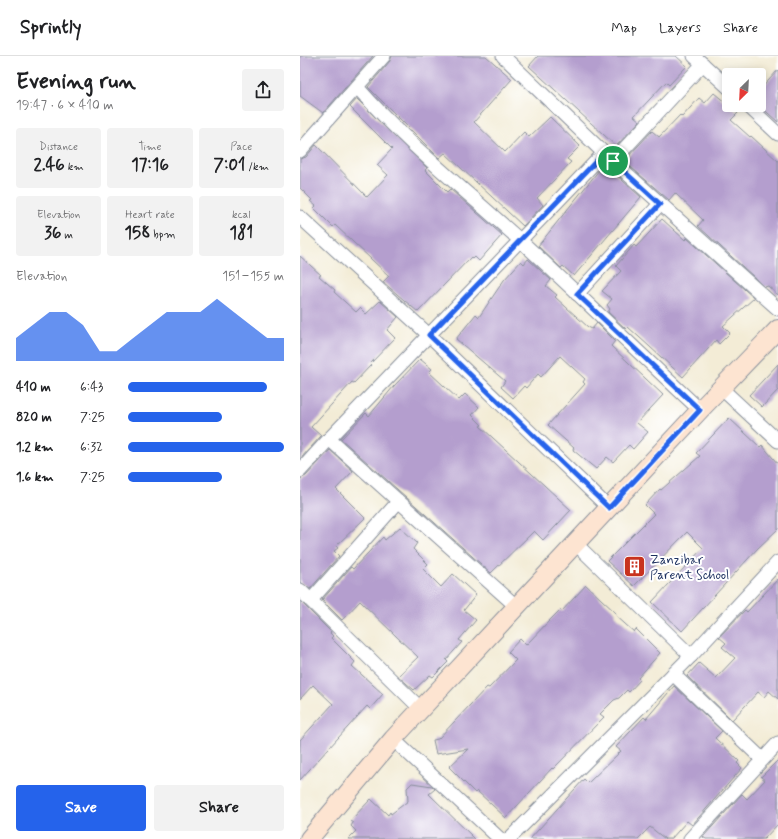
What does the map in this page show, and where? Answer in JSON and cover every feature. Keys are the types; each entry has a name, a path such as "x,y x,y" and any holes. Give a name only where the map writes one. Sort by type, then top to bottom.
{"street":[{"path":"300,151 384,56"},
{"path":"503,56 660,204 778,309"},
{"path":"300,471 328,439 521,241 609,157 698,60 722,82"},
{"path":"357,86 386,119 424,156 521,241 700,410"},
{"path":"754,112 778,134"},
{"path":"577,294 660,204"},
{"path":"300,217 429,335 609,508"},
{"path":"309,839 392,739 700,410 722,389 778,329"},
{"path":"722,389 778,441"},
{"path":"328,439 517,607"},
{"path":"311,600 398,502"},
{"path":"576,544 691,656"},
{"path":"509,839 691,656 778,562"},
{"path":"300,590 421,709"},
{"path":"673,674 762,759"},
{"path":"392,739 500,839"},
{"path":"690,839 778,743"}],"building":[{"path":"300,56 373,56 323,113 300,96"},
{"path":"392,56 486,56 512,79 474,122 505,152 524,132 529,137 550,117 580,146 567,159 571,162 537,198 543,205 523,226 445,153 439,158 368,87 390,61"},
{"path":"538,56 676,56 687,66 669,85 666,82 634,116 640,121 616,146 529,66"},
{"path":"778,70 778,122 766,111 766,83"},
{"path":"714,93 722,100 722,112 738,113 731,120 778,161 778,295 768,286 765,287 698,226 703,220 675,193 669,200 624,161 652,131 659,137 680,115 682,117 699,98 705,103"},
{"path":"357,99 427,168 425,170 447,192 450,189 502,235 479,261 475,257 473,259 471,257 418,312 383,282 389,276 335,225 333,227 314,208 316,206 310,201 312,200 300,188 300,159 306,157 316,145 367,197 388,175 377,165 392,149 350,107"},
{"path":"604,164 641,197 574,276 563,266 561,268 538,246"},
{"path":"662,219 685,240 687,238 754,298 723,326 730,333 719,344 716,340 683,377 628,327 626,329 608,312 610,309 607,305 612,299 602,291 621,271 616,266 634,245 636,247"},
{"path":"300,256 321,275 319,276 335,290 334,292 356,312 360,308 366,314 380,301 398,317 387,330 395,338 311,427 321,436 300,459"},
{"path":"528,259 551,280 546,286 557,295 555,297 588,327 592,329 597,323 615,341 611,346 663,395 637,423 648,432 633,449 629,445 613,462 607,457 596,469 573,450 574,448 548,425 585,384 583,382 585,379 560,356 541,377 538,374 526,388 524,386 513,398 501,387 505,381 456,339 476,314 479,317 504,280 521,261 524,264"},
{"path":"420,359 432,369 429,372 459,400 465,394 479,407 472,415 482,425 480,426 571,510 543,540 534,531 491,573 341,439 366,413 369,416 394,386"},
{"path":"778,364 778,390 762,407 749,395"},
{"path":"729,418 760,447 762,445 778,464 778,529 758,548 682,631 652,602 703,548 687,532 634,586 607,561 654,514 645,505 660,489 661,490 700,456 696,453"},
{"path":"330,450 353,471 336,489 365,518 336,546 338,548 334,551 339,556 310,589 300,582 300,479 306,476"},
{"path":"400,527 417,543 413,549 428,564 423,569 441,587 453,574 476,595 464,610 476,620 459,640 462,642 446,660 448,662 433,677 430,675 414,690 398,676 418,657 360,601 342,620 322,600 351,567 353,569 383,537 385,540"},
{"path":"778,579 778,699 769,691 764,697 758,692 732,720 687,676 699,663 716,678 735,658 722,647 726,643 719,637 745,610 747,612"},
{"path":"586,585 616,613 615,615 634,632 636,629 660,653 638,678 640,680 629,692 627,690 600,714 604,717 553,769 552,768 506,818 477,791 475,793 449,767 468,749 436,754 433,740 438,739 487,687 489,688 516,660 508,652 520,639 526,645 560,610 562,611"},
{"path":"300,601 331,632 330,633 333,636 331,638 355,662 352,666 383,694 370,709 367,706 300,780 300,740 333,704 313,685 300,699"},
{"path":"674,686 722,731 715,738 739,761 737,763 742,768 692,825 687,821 671,839 665,839 650,827 638,839 530,839 584,779 588,783 621,751 616,747 644,717 646,719"},
{"path":"778,760 778,824 764,839 706,839 703,837 742,794 747,799 765,780 761,777"},
{"path":"412,783 432,786 435,789 429,794 475,839 348,839 356,831 351,826 353,823 350,821 371,799 388,815 390,812 391,814 408,801 407,788"}],"place":[{"name":"Zanzibar Parent School","path":"634,567"}],"route":[{"path":"604,153 613,161 660,204 577,294 700,410 609,508 429,335 604,153"}]}
